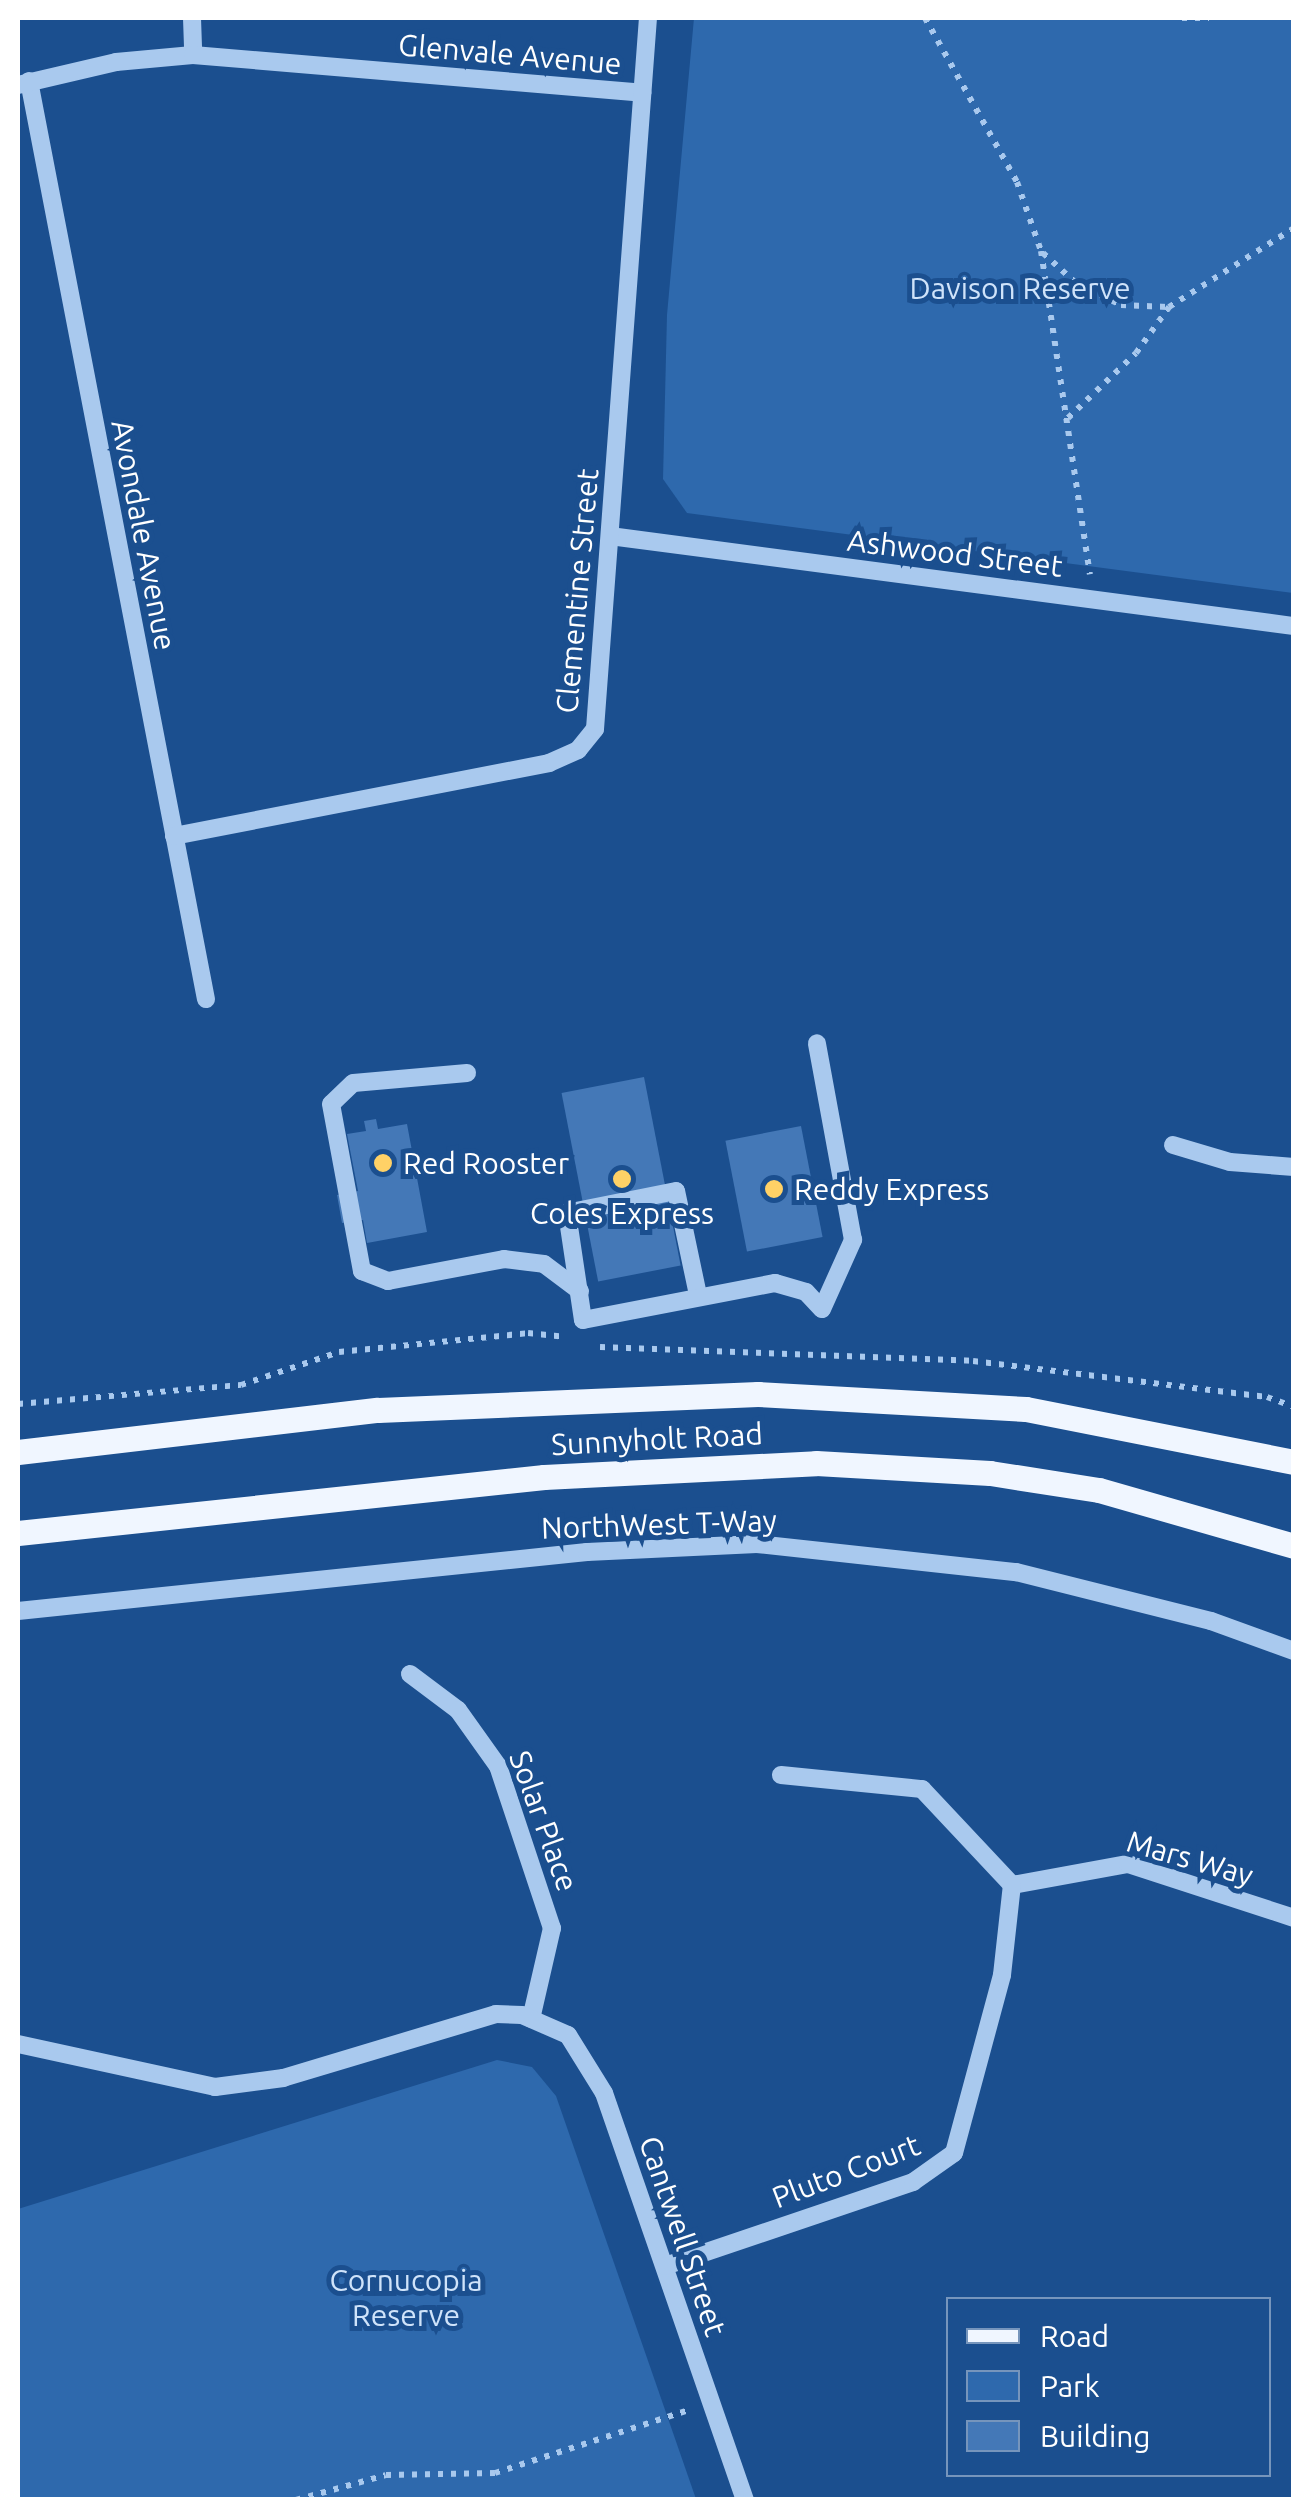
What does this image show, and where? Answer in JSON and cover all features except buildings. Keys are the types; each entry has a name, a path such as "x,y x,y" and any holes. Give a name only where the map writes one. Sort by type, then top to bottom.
{"main road":[{"name":"Sunnyholt Road","path":"18,1452 378,1410 758,1394 1026,1409 1294,1462"},
{"name":"Sunnyholt Road","path":"18,1534 544,1477 816,1463 971,1472 1099,1490 1294,1546"}],"street":[{"path":"192,18 192,56"},
{"name":"Clementine Street","path":"174,836 548,764 578,750 599,712 648,18"},
{"name":"Glenvale Avenue","path":"24,83 116,62 192,56 642,93"},
{"name":"Avondale Avenue","path":"24,83 206,998"},
{"name":"Ashwood Street","path":"610,536 1294,626"},
{"path":"698,1295 676,1190 567,1213 583,1295 583,1320 774,1283 806,1292 822,1309 846,1262 852,1211 817,1042"},
{"path":"467,1073 353,1083 331,1104 362,1270 388,1281 504,1259 544,1264 568,1277 583,1295"},
{"path":"1174,1145 1230,1162 1294,1168"},
{"name":"NorthWest T-Way","path":"18,1611 587,1552 757,1544 1016,1572 1211,1621 1294,1650"},
{"name":"Solar Place","path":"410,1674 458,1710 498,1766 552,1928 532,2019"},
{"path":"782,1775 922,1789 1012,1886"},
{"name":"Mars Way","path":"1012,1886 1092,1866 1128,1864 1294,1918"},
{"name":"Pluto Court","path":"665,2266 914,2182 954,2153 1002,1975 1012,1886"},
{"path":"18,2044 215,2086 284,2078 467,2018 532,2019"},
{"name":"Cantwell Street","path":"532,2019 568,2035 596,2073 745,2500"}],"path":[{"path":"925,18 1016,182 1041,251 1092,599"},
{"path":"1182,18 1209,18"},
{"path":"1067,419 1136,353 1170,307 1294,228"},
{"path":"1041,251 1077,284 1121,306 1170,307"},
{"path":"18,1404 241,1385 340,1352 549,1334"},
{"path":"602,1348 972,1361 1267,1396 1294,1407"},
{"path":"296,2500 386,2475 495,2473 712,2402"}],"green space":[{"name":"Davison Reserve","path":"694,18 1293,18 1293,593 687,513 663,479 667,315"},
{"name":"Cornucopia Reserve","path":"497,2060 532,2067 556,2096 696,2499 18,2499 18,2209"}],"place":[{"name":"Red Rooster","path":"383,1163"},
{"name":"Coles Express","path":"622,1179"},
{"name":"Reddy Express","path":"774,1189"}]}
